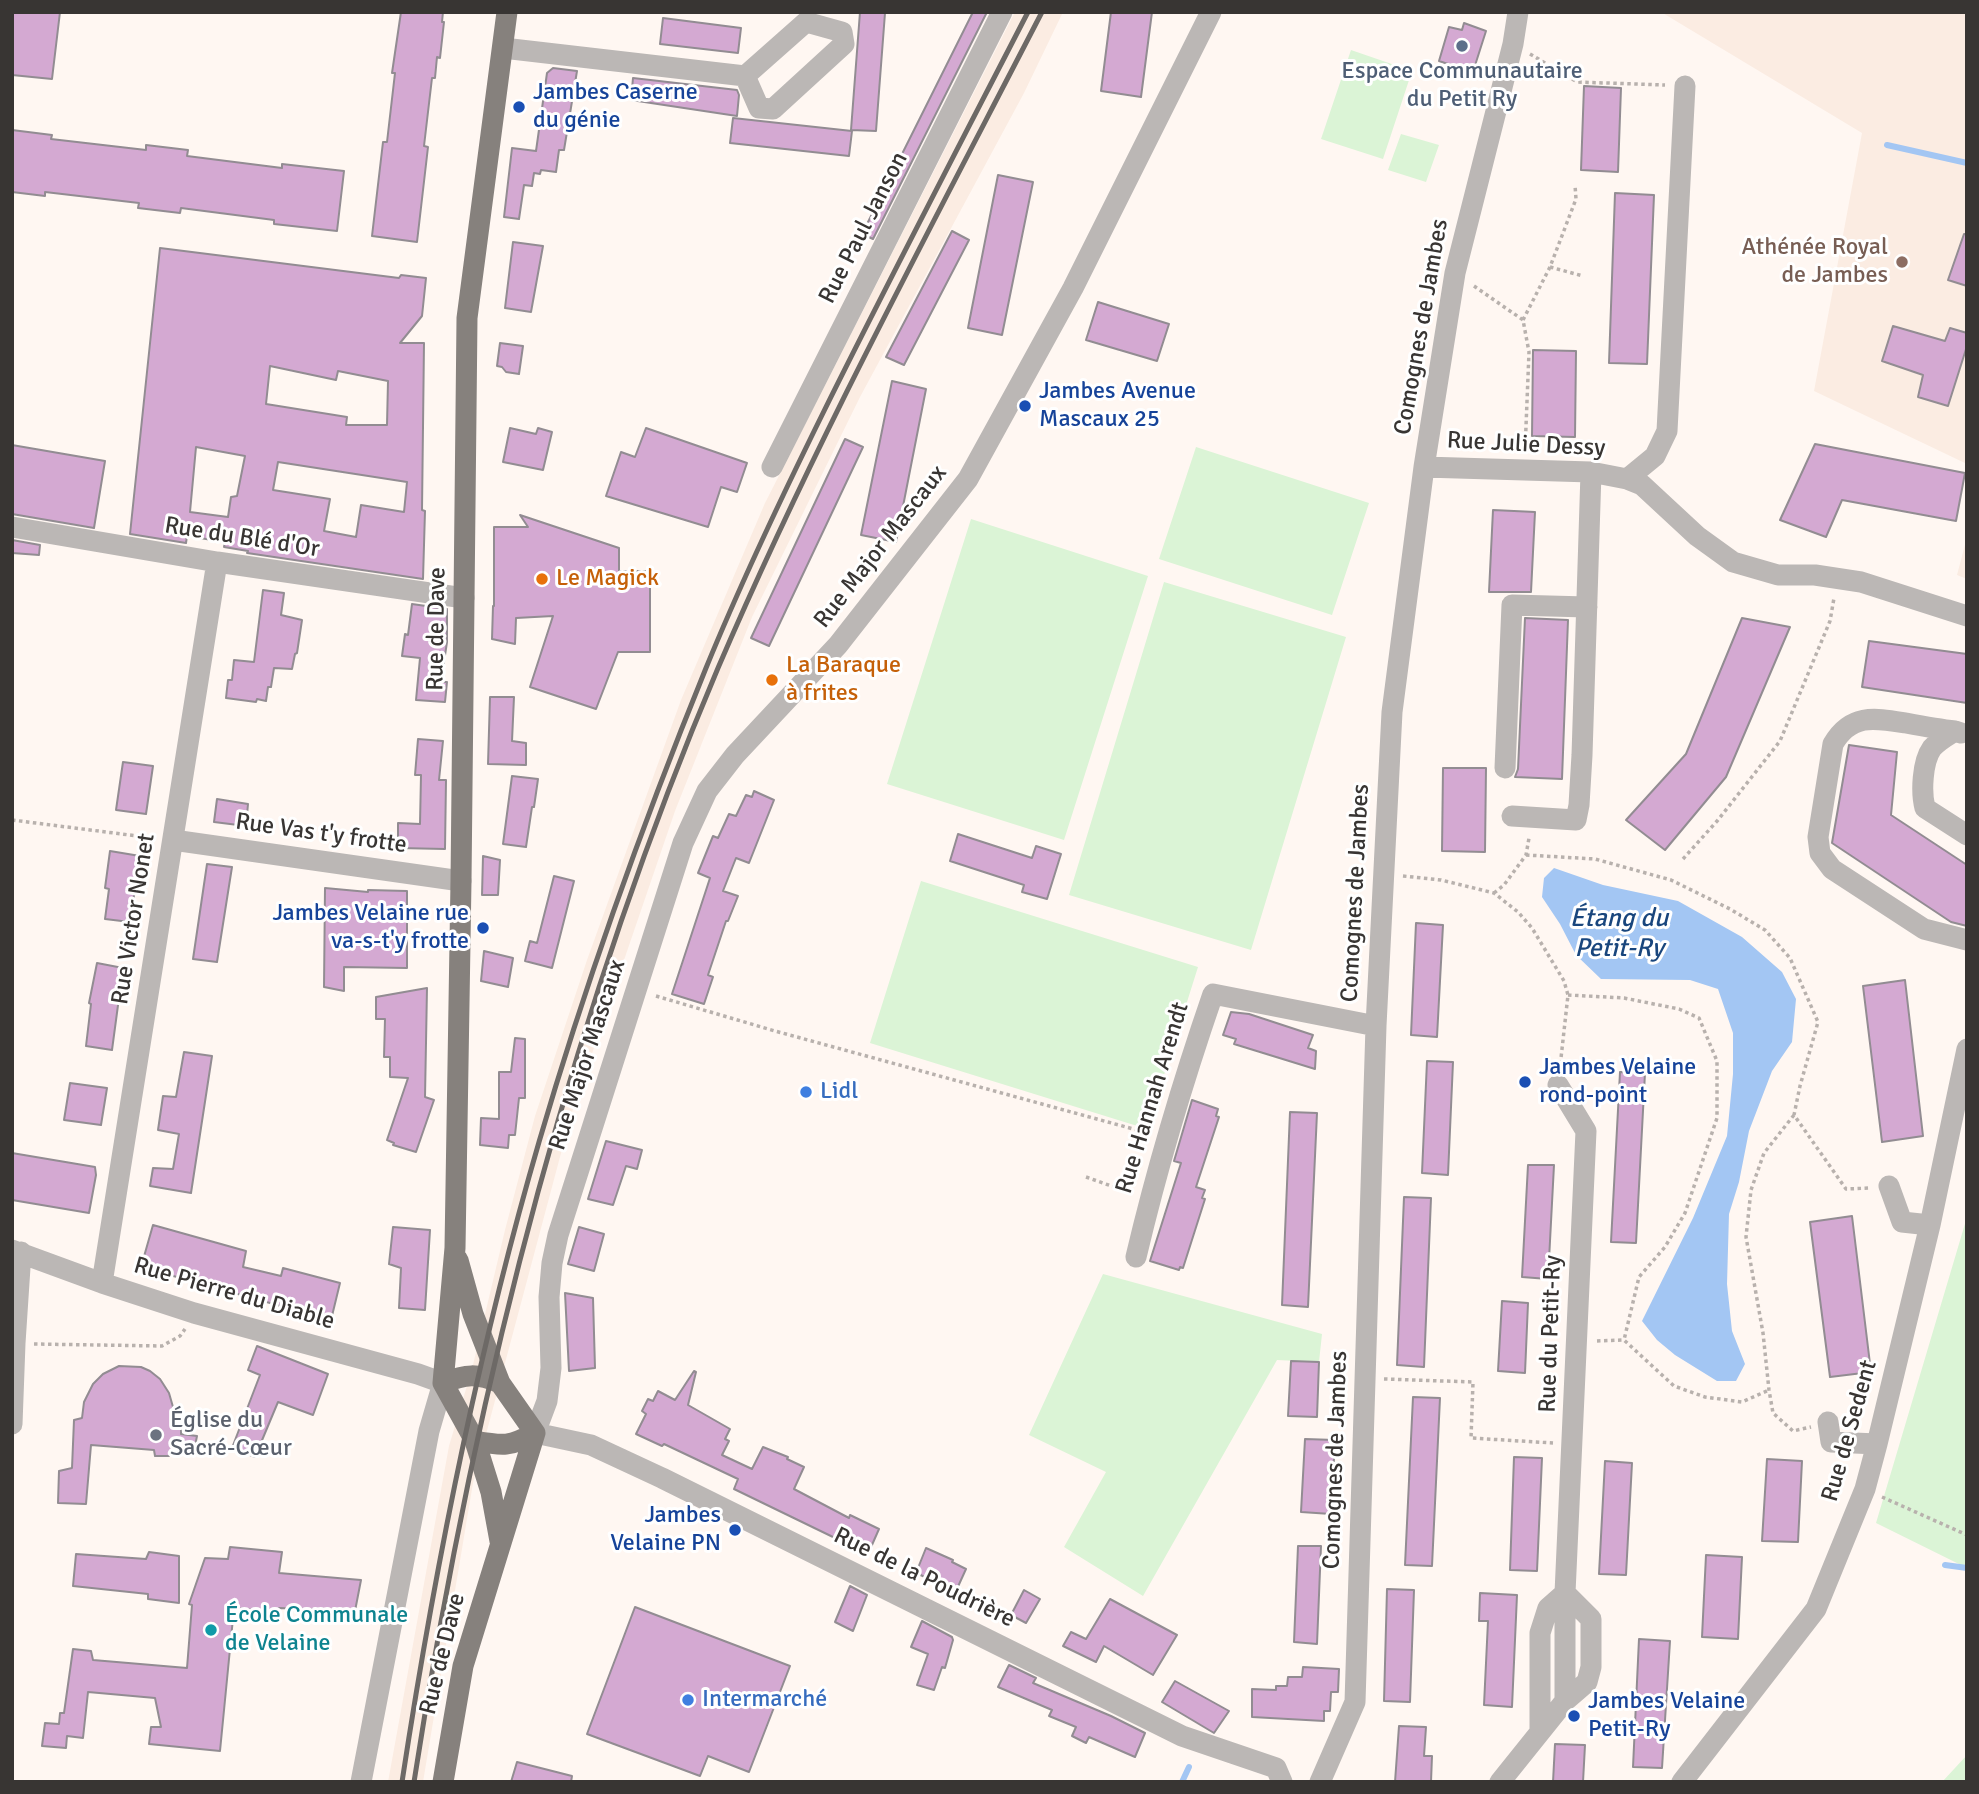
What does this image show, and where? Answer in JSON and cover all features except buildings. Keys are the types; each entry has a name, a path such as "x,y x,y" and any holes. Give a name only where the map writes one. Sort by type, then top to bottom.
{"main road":[{"name":"Rue de Dave","path":"500,1541 491,1492 475,1441 443,1383 455,1248 467,318 507,12"},
{"name":"Rue de Dave","path":"443,1782 463,1666 535,1433 500,1383 473,1314 455,1248"},
{"path":"443,1383 463,1376 479,1376 500,1383"},
{"path":"475,1441 499,1445 516,1443 535,1433"}],"street":[{"name":"Rue Paul Janson","path":"772,467 1002,12"},
{"name":"Rue Major Mascaux","path":"535,1433 547,1401 551,1368 549,1297 558,1235 683,843 707,791 735,755 838,645 968,479 1073,288 1211,12"},
{"name":"Comognes de Jambes","path":"1320,1782 1355,1702 1376,1027 1392,712 1424,467 1455,272 1513,44 1518,12"},
{"path":"807,17 842,33 844,44 773,110 759,108 745,76 807,17"},
{"path":"503,48 745,76"},
{"path":"1627,478 1654,456 1667,431 1685,86"},
{"name":"Rue Julie Dessy","path":"1424,467 1591,472 1627,478 1642,485 1697,536 1732,562 1778,575 1815,575 1861,582 1967,616"},
{"path":"1522,817 1576,820 1580,780 1591,472"},
{"name":"Rue du Blé d'Or","path":"12,527 217,562 464,598"},
{"name":"Rue Victor Nonet","path":"102,1283 217,562"},
{"path":"1505,768 1513,605 1587,607"},
{"path":"1961,733 1871,718 1854,722 1840,732 1833,744 1818,837 1820,853 1832,869 1924,929 1967,940"},
{"path":"1961,733 1933,748 1925,764 1922,797 1925,808 1967,835"},
{"name":"Rue Vas t'y frotte","path":"173,840 461,881"},
{"name":"Rue Hannah Arendt","path":"1136,1257 1167,1138 1213,994 1376,1027"},
{"name":"Rue de Sedent","path":"1682,1782 1816,1609 1865,1489 1930,1225 1967,1049"},
{"name":"Rue du Petit-Ry","path":"1558,1084 1586,1131 1565,1593"},
{"path":"1889,1186 1902,1222 1930,1225"},
{"path":"12,1424 17,1251"},
{"name":"Rue Pierre du Diable","path":"17,1251 102,1283 194,1313 443,1383"},
{"path":"361,1782 428,1438 443,1383"},
{"path":"1828,1422 1831,1442 1877,1444"},
{"name":"Rue de la Poudrière","path":"535,1433 591,1445 1182,1736 1276,1768 1282,1782"},
{"path":"1500,1782 1565,1701 1587,1682 1591,1667 1591,1619 1565,1593 1548,1608 1541,1633 1540,1731"}],"path":[{"path":"1513,44 1577,82 1685,86"},
{"path":"1524,469 1529,352 1523,320 1550,267 1576,199 1574,186"},
{"path":"1550,267 1583,276"},
{"path":"1455,272 1523,320"},
{"path":"1684,859 1780,740 1830,621 1838,578"},
{"path":"1494,893 1504,885 1527,855 1522,817"},
{"path":"12,820 173,840"},
{"path":"1527,855 1595,859 1671,880 1730,909 1765,930 1790,958 1818,1022 1794,1115 1764,1153 1751,1190 1746,1237 1763,1333 1773,1413 1793,1431 1828,1422"},
{"path":"1384,874 1441,880 1494,893 1518,912 1532,928 1564,981 1568,995 1558,1084"},
{"path":"637,990 775,1031 1167,1138"},
{"path":"1568,995 1624,998 1679,1009 1699,1018 1717,1061 1717,1118 1685,1213 1665,1247 1639,1277 1624,1340"},
{"path":"1794,1115 1846,1189 1889,1186"},
{"path":"1086,1177 1149,1200"},
{"path":"15,1343 162,1346 180,1336 194,1313"},
{"path":"1576,1342 1624,1340 1674,1386 1705,1396 1742,1402 1769,1390"},
{"path":"1364,1378 1473,1382 1471,1438 1573,1444"},
{"path":"1865,1489 1967,1535"}],"shaded area":[{"path":"1015,12 1063,12 1024,93 860,397 752,617 675,811 572,1112 473,1483 423,1782 388,1782 449,1446 472,1369 535,1116 587,960 681,700 765,503"},
{"name":"Athénée Royal de Jambes","path":"1661,12 1967,12 1967,464 1814,391 1862,133"},
{"path":"1967,537 1967,579 1957,575"}],"green space":[{"path":"1351,50 1412,71 1383,159 1321,139"},
{"path":"1401,134 1439,145 1426,182 1388,170"},
{"path":"1196,447 1369,503 1332,615 1159,559"},
{"path":"971,519 1148,576 1064,840 887,784"},
{"path":"1164,582 1346,637 1251,950 1069,895"},
{"path":"921,881 1198,967 1147,1129 870,1043"},
{"path":"1967,1217 1967,1568 1876,1523"},
{"path":"1103,1274 1322,1334 1319,1362 1277,1360 1143,1596 1064,1547 1106,1472 1029,1435"},
{"path":"1967,1755 1967,1782 1942,1782"}],"water":[{"name":"Étang du Petit-Ry","path":"1554,868 1603,885 1678,901 1742,937 1782,972 1796,999 1792,1042 1772,1071 1749,1131 1739,1182 1729,1214 1727,1284 1732,1331 1745,1364 1736,1381 1717,1381 1675,1355 1657,1340 1642,1321 1693,1218 1727,1136 1733,1074 1733,1033 1718,989 1690,980 1601,979 1576,955 1542,897 1544,878"}],"waterway":[{"path":"1887,145 1967,163"},
{"path":"1945,1565 1967,1568"},
{"path":"1182,1782 1189,1767"}],"railway":[{"path":"402,1782 444,1540 496,1300 557,1082 616,903 706,668 763,537 850,359 1028,12"},
{"path":"414,1782 465,1497 496,1356 571,1076 615,939 664,802 755,584 874,337 1042,12"}],"place":[{"name":"Espace Communautaire du Petit Ry","path":"1462,46"},
{"name":"Jambes Caserne du génie","path":"519,107"},
{"name":"Athénée Royal de Jambes","path":"1902,262"},
{"name":"Jambes Avenue Mascaux 25","path":"1025,406"},
{"name":"Le Magick","path":"542,579"},
{"name":"La Baraque à frites","path":"772,680"},
{"name":"Jambes Velaine rue va-s-t'y frotte","path":"483,928"},
{"name":"Jambes Velaine rond-point","path":"1525,1082"},
{"name":"Lidl","path":"806,1092"},
{"name":"Église du Sacré-Cœur","path":"156,1435"},
{"name":"Jambes Velaine PN","path":"735,1530"},
{"name":"École Communale de Velaine","path":"211,1630"},
{"name":"Intermarché","path":"688,1700"},
{"name":"Jambes Velaine Petit-Ry","path":"1574,1716"}]}
